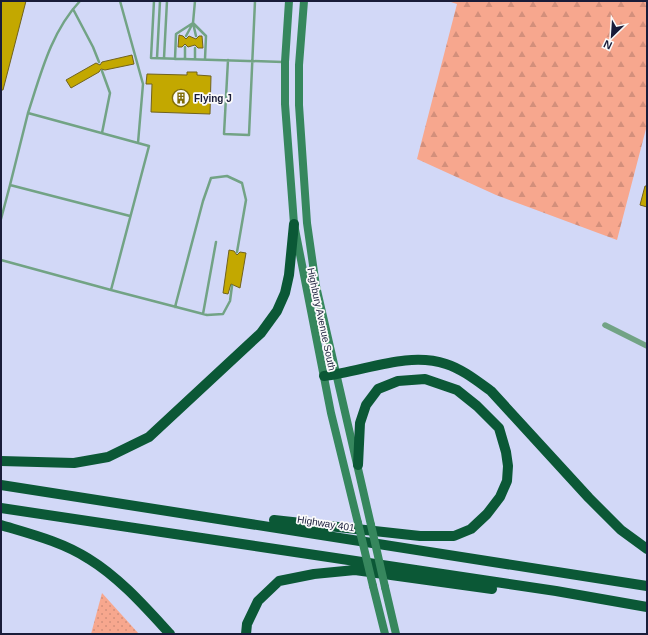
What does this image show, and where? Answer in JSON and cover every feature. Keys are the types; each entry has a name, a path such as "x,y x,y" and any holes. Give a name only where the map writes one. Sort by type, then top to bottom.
{"highway":[{"path":"1,461 74,463 108,458 149,437 261,333 277,311 287,287 294,224"},
{"path":"324,376 338,375 407,360 445,364 471,377 490,391 594,504 621,530 647,549"},
{"path":"208,516 272,520 420,536 454,536 471,530 487,514 500,497 507,481 508,466 506,452 499,428 477,406 457,390 425,379 398,381 378,389 366,405 360,423 358,465"},
{"name":"Highway 401","path":"1,485 208,516 647,586"},
{"path":"1,508 556,591 647,607"},
{"path":"1,525 46,538 89,559 122,585 170,634"},
{"path":"246,634 247,624 258,601 279,581 314,574 355,570 506,590 556,591"}],"main road":[{"name":"Highbury Avenue South","path":"289,1 285,62 287,143 294,224 324,376 385,634"},
{"name":"Highbury Avenue South","path":"304,1 299,65 299,105 307,223 316,286 338,375 396,634"}],"street":[{"path":"605,325 647,346"}],"lane":[{"path":"1,219 28,113 47,52 65,18 80,1"},
{"path":"120,1 143,84 138,142"},
{"path":"154,1 151,58 285,62"},
{"path":"157,58 160,1"},
{"path":"164,58 168,1"},
{"path":"195,1 193,23 196,36"},
{"path":"228,60 224,134 249,135 255,1"},
{"path":"73,9 99,62"},
{"path":"175,59 176,34 193,23"},
{"path":"186,36 193,23"},
{"path":"193,23 206,36 205,60"},
{"path":"185,47 185,59"},
{"path":"195,48 195,59"},
{"path":"102,71 110,93 102,133"},
{"path":"28,113 149,146 111,290"},
{"path":"175,307 203,201 211,178 227,176 242,183 246,200 237,252"},
{"path":"10,184 130,216"},
{"path":"203,314 216,242"},
{"path":"1,260 203,314 223,314 230,301 232,286"}],"green space":[{"path":"448,1 647,1 647,125 617,240 496,195 417,159 457,4"},
{"path":"102,593 139,634 91,634"}],"building":[{"path":"1,1 26,1 3,90 1,90"},
{"path":"179,35 186,39 189,36 196,39 199,36 202,36 203,48 198,48 195,45 188,47 185,44 182,47 178,47"},
{"path":"132,55 134,64 105,70 101,69 99,72 71,88 66,80 96,63 100,65 102,62"},
{"name":"Flying J","path":"187,72 197,72 197,75 211,76 210,114 151,112 152,84 146,84 147,74 187,75"},
{"path":"645,186 647,186 647,207 640,205"},
{"path":"229,250 234,251 237,255 240,252 246,253 240,288 231,284 228,294 223,293"}],"place":[{"name":"Flying J","path":"181,98"}]}
